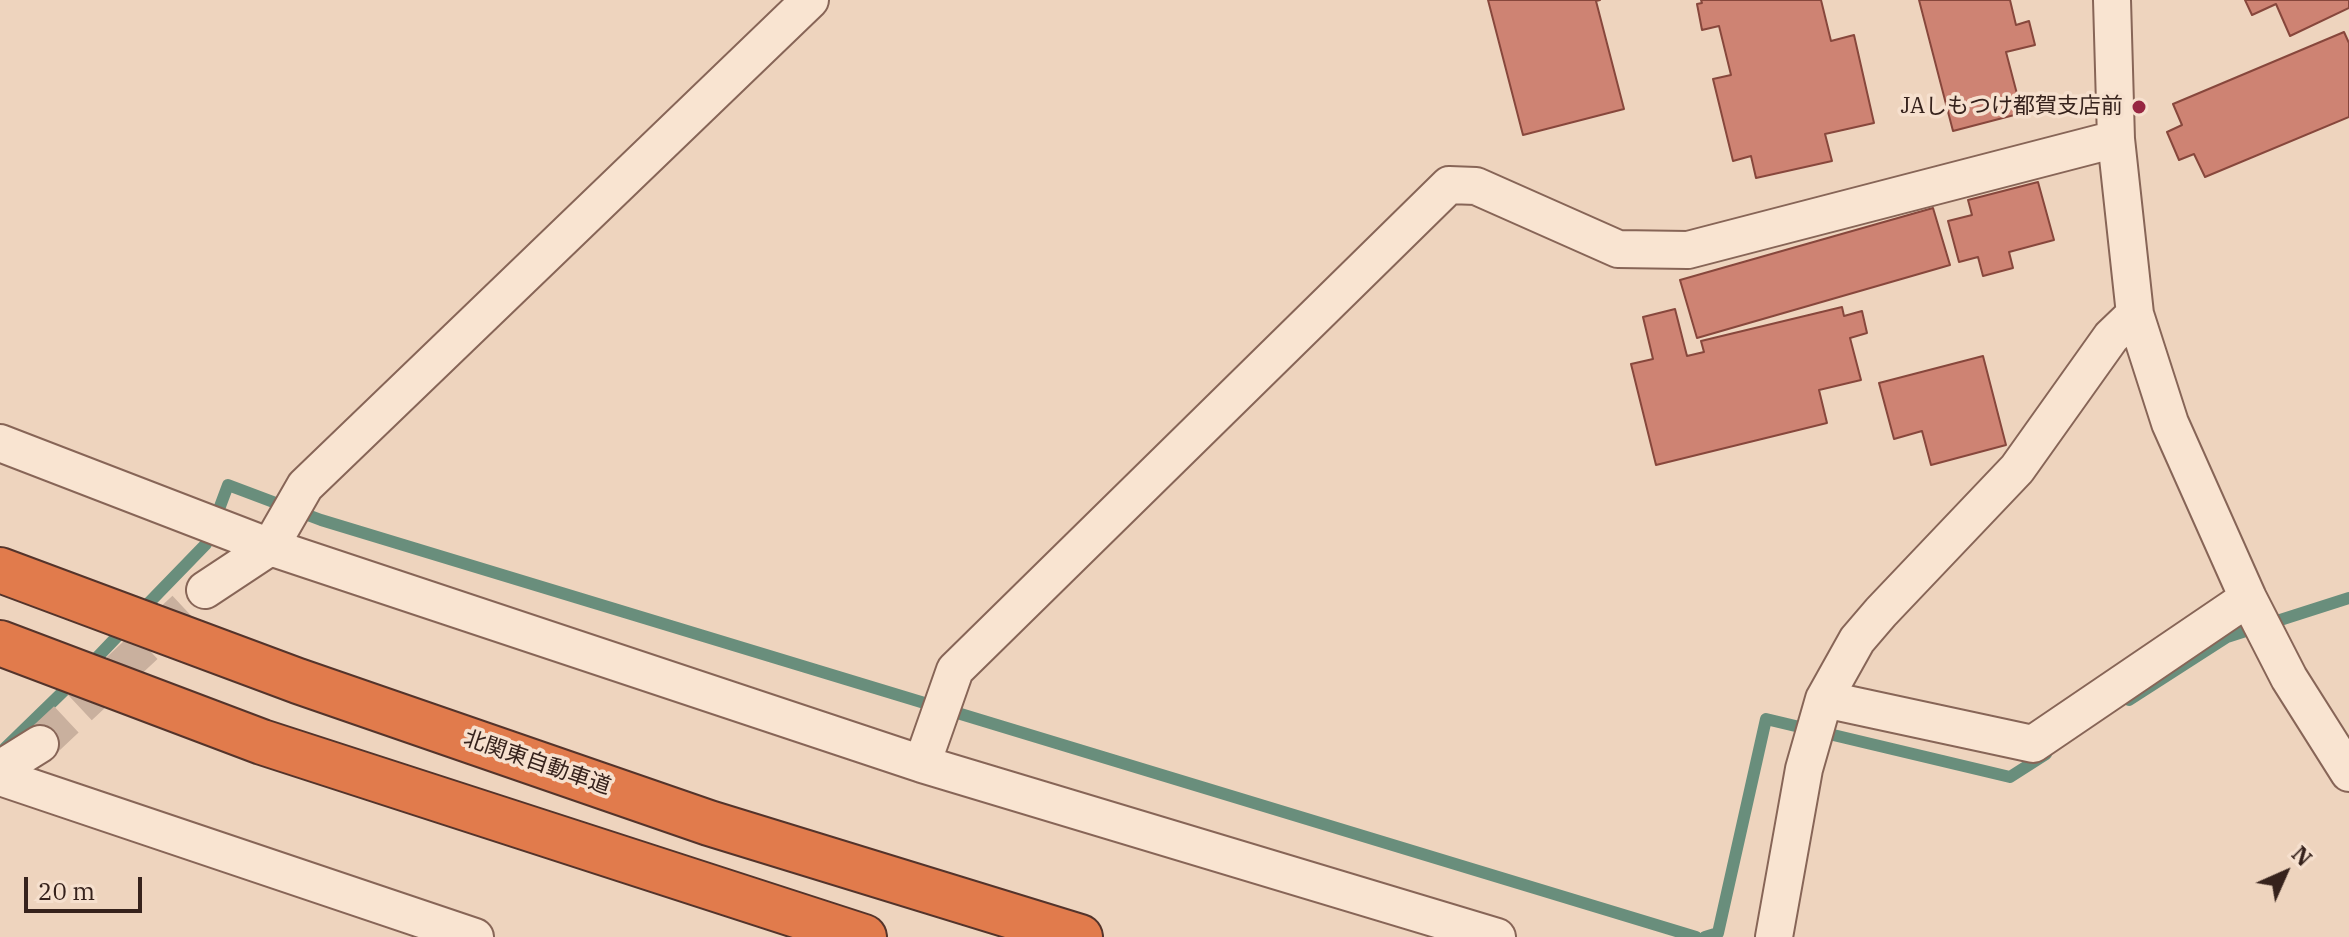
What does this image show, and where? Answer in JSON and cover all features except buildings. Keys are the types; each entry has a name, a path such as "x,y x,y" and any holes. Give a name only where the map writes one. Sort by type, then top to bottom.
{"highway":[{"name":"北関東自動車道","path":"0,570 298,681 709,823 1080,937"},
{"path":"0,643 262,742 864,937"}],"street":[{"path":"205,590 270,547 305,486 810,0"},
{"path":"2112,0 2116,139 2135,314 2170,423 2248,598 2289,678 2349,773"},
{"path":"922,764 955,670 1449,185 1476,186 1618,249 1688,250 2116,139"},
{"path":"1774,937 1804,769 1824,699 1857,640 2017,469 2111,337 2135,314"},
{"path":"0,443 270,547 922,764 1497,937"},
{"path":"1824,699 2033,744 2248,598"},
{"path":"0,769 40,744"},
{"path":"0,777 475,937"}],"waterway":[{"path":"140,612 206,544 228,485 321,520 1696,937"},
{"path":"2129,700 2227,637 2349,598"},
{"path":"88,667 128,625"},
{"path":"5,748 75,680"},
{"path":"1705,937 1718,933 1766,719 2010,777 2046,754"}],"tunnel":[{"path":"40,744 205,590"}],"place":[{"name":"JAしもつけ都賀支店前","path":"2139,107"}]}
